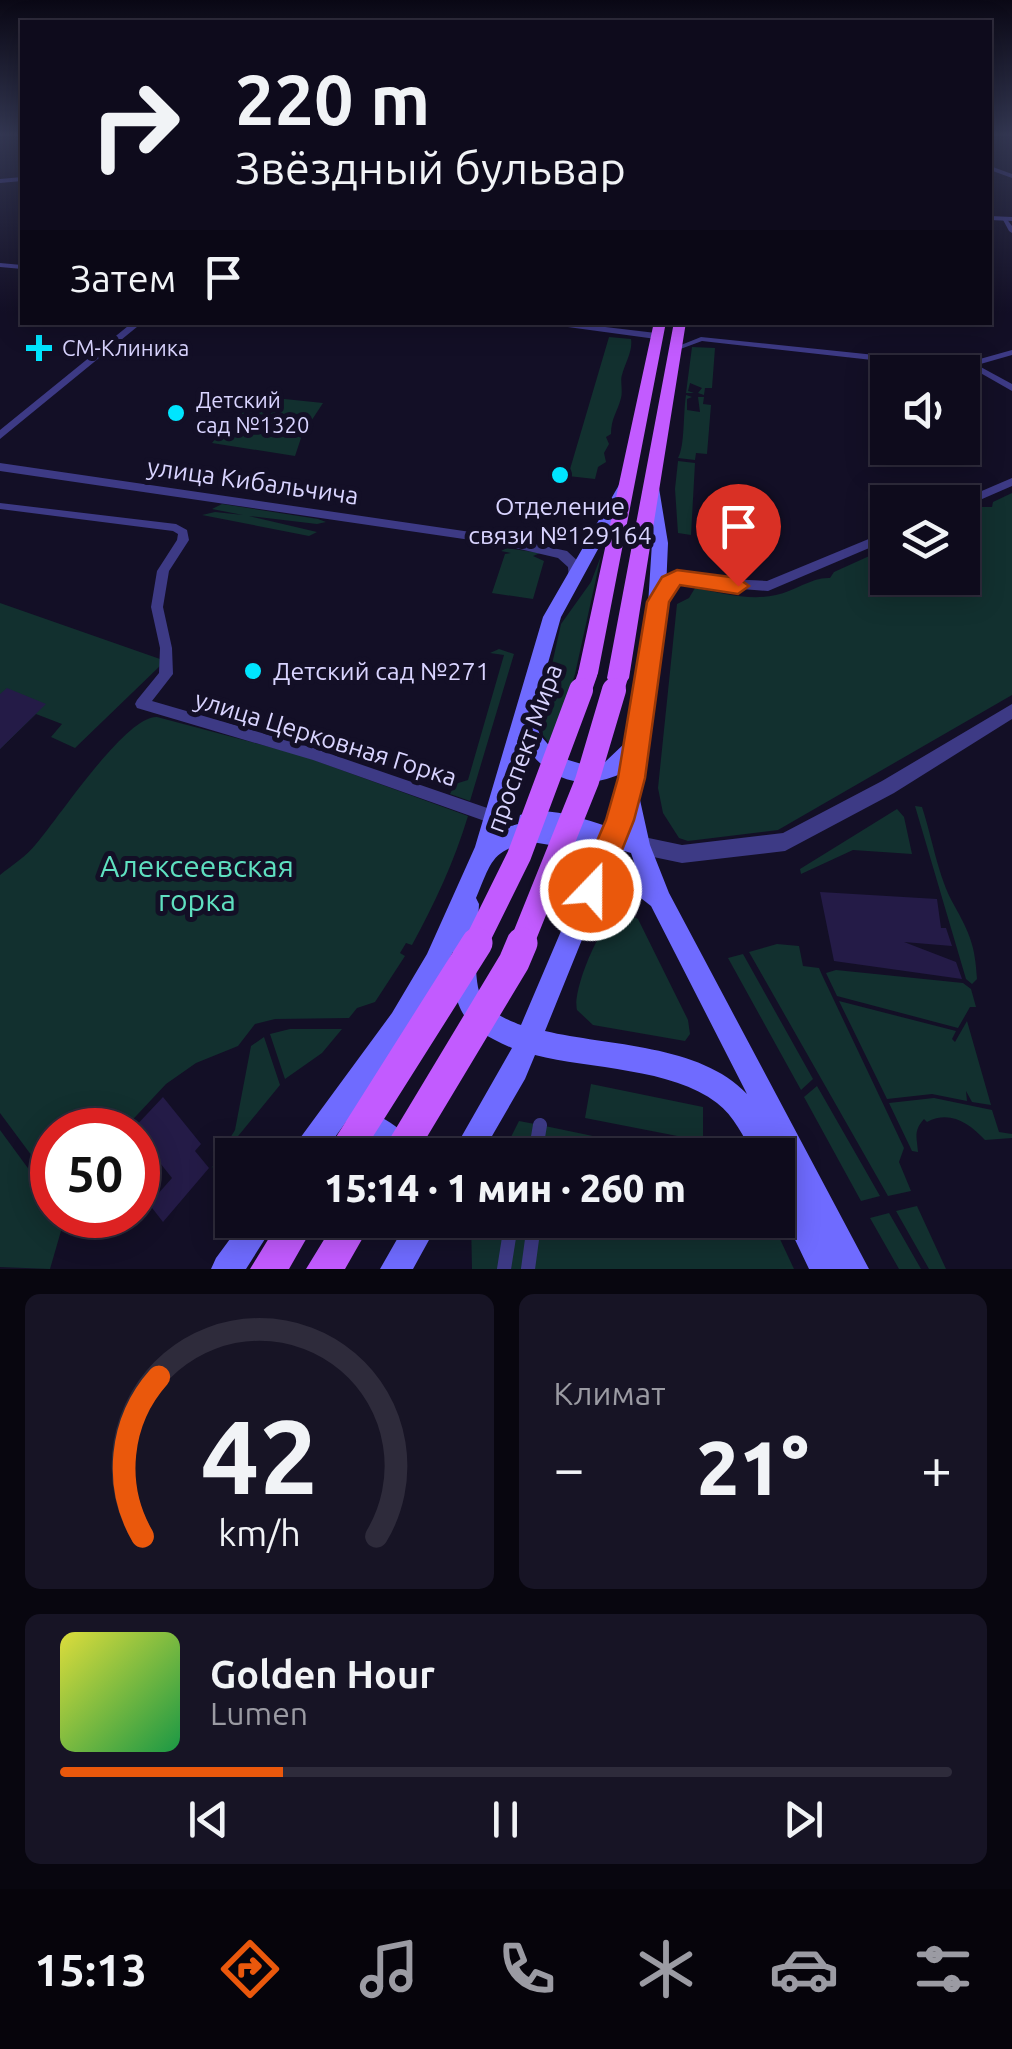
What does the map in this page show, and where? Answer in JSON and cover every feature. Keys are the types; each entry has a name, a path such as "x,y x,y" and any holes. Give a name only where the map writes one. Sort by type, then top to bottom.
{"main road":[{"path":"408,1138 514,962 587,782 618,678 680,325"},
{"name":"проспект Мира","path":"354,1138 475,946 518,856 588,673 658,329"},
{"path":"653,483 660,543 658,602 632,778 632,811 639,845 660,900 853,1269"},
{"path":"318,1138 418,996 467,896 496,818 522,713 552,618 626,485"},
{"path":"522,713 532,739 543,753 582,773 616,770 636,744"},
{"path":"475,1138 530,1040 609,846 632,778"},
{"path":"486,848 512,827 536,821 557,822 609,846 660,900"},
{"path":"486,848 506,834 521,831 609,846 639,845"},
{"path":"566,840 580,852 584,868 571,908 570,942"},
{"path":"467,896 470,1002 490,1026 530,1040 697,1075 736,1102 758,1138"},
{"path":"321,1138 341,1120 362,1122 383,1138"},
{"path":"795,1208 825,1269"},
{"path":"226,1269 249,1238"},
{"path":"268,1269 288,1238"},
{"path":"324,1269 344,1238"},
{"path":"396,1269 413,1238"}],"street":[{"path":"1008,219 1012,231"},
{"path":"0,436 135,325"},
{"path":"588,325 658,329"},
{"path":"683,325 701,339 870,356"},
{"path":"676,349 701,339"},
{"path":"980,363 1012,352"},
{"path":"980,370 1012,388"},
{"name":"улица Кибальчича","path":"0,467 498,540 576,548 602,533"},
{"path":"980,495 1012,482"},
{"name":"улица Церковная Горка","path":"0,506 176,528 183,533 183,540 162,571 157,607 166,648 166,674 142,704 158,712 296,749 496,818"},
{"name":"улица Кибальчича","path":"498,540 568,557 576,567 573,583"},
{"path":"658,602 673,578 768,586 870,543"},
{"path":"639,845 682,854 786,842 888,787 1012,711"},
{"path":"538,1138 540,1126"},
{"path":"504,1269 508,1238"},
{"path":"528,1269 532,1238"}],"green space":[{"path":"609,337 631,339 631,343 621,377 621,398 611,434 606,437 606,462 598,467 595,479 568,476"},
{"path":"692,347 715,348 712,388 705,388 704,395 698,393 702,388 690,383 688,391 694,393 686,393"},
{"path":"254,394 275,396 257,420 275,398 323,403 302,435 295,456 212,443"},
{"path":"686,395 692,397 687,399 687,410 700,412 698,397 704,397 703,404 711,405 707,454 696,453 695,460 678,458"},
{"path":"678,461 695,463 691,535 678,533"},
{"path":"1012,493 1012,695 778,830 688,841 679,838 663,813 658,788 677,604 689,598 695,588 746,597 776,595 830,578 834,572 870,556 870,595 980,595 980,507 992,507 993,502"},
{"path":"222,504 326,522 249,516 317,532 309,536 202,515 243,515 212,509"},
{"path":"507,548 540,553 533,556 544,561 533,599 492,593 505,554 511,553 501,551"},
{"path":"601,556 575,674 552,747 543,735 541,714 561,624 591,582"},
{"path":"0,603 160,659 162,664 75,748 51,737 62,724 36,714 0,749"},
{"path":"499,649 514,654 470,801 450,794 455,784 468,780 504,655 490,653"},
{"name":"Алексеевская горка","path":"157,717 300,755 468,816 428,914 412,945 406,943 400,953 405,956 375,1002 357,1008 349,1018 275,1019 255,1024 238,1046 196,1063 166,1084 144,1108 30,1108 30,1153 0,1113 0,875 32,848 93,770 128,732"},
{"path":"915,806 922,807 948,894 971,940 977,979 972,984 966,979"},
{"path":"897,809 904,817 912,854 853,850 801,874 800,869"},
{"path":"622,911 638,919 688,1020 690,1034 685,1041 593,1025 577,1010 579,987 590,955 606,926"},
{"path":"777,944 799,946 803,966 819,968 904,1148 899,1162 911,1191 888,1196 749,952"},
{"path":"743,954 813,1079 801,1090 728,958"},
{"path":"836,970 963,983 971,989 976,1007 970,1007 958,1028 837,996 826,973"},
{"path":"839,1001 956,1031 952,1039 955,1042 967,1021 991,1105 972,1102 966,1091 967,1101 932,1094 887,1099"},
{"path":"290,1029 342,1029 322,1053 285,1079 270,1034"},
{"path":"264,1037 280,1085 236,1138 230,1138 235,1130 251,1046"},
{"path":"591,1084 703,1107 703,1138 688,1138 585,1118"},
{"path":"817,1086 880,1196 861,1201 804,1097"},
{"path":"934,1098 992,1110 999,1132 1012,1134 1012,1138 985,1140 959,1120 924,1119 917,1131 918,1152 912,1151 889,1103"},
{"path":"519,1121 602,1138 510,1138"},
{"path":"0,1130 30,1171 30,1238 59,1238 50,1269 0,1267"},
{"path":"917,1206 946,1269 929,1269 896,1211"},
{"path":"889,1213 921,1269 899,1269 870,1218"},
{"path":"471,1238 779,1238 794,1269 472,1269"}],"building":[{"path":"7,688 46,704 0,749 0,694"},
{"path":"820,892 937,899 941,928 946,928 952,946 904,942 956,962 962,979 834,961"},
{"path":"163,1097 201,1144 195,1151 209,1168 163,1222 160,1192 172,1178 160,1163 160,1108 153,1108"}],"place":[{"name":"СМ-Клиника","path":"39,348"},
{"name":"Детский сад №1320","path":"176,413"},
{"name":"Отделение связи №129164","path":"560,475"},
{"name":"Детский сад №271","path":"253,671"}],"route":[{"path":"591,890 620,820 632,778 658,602 673,578 738,586"}]}
